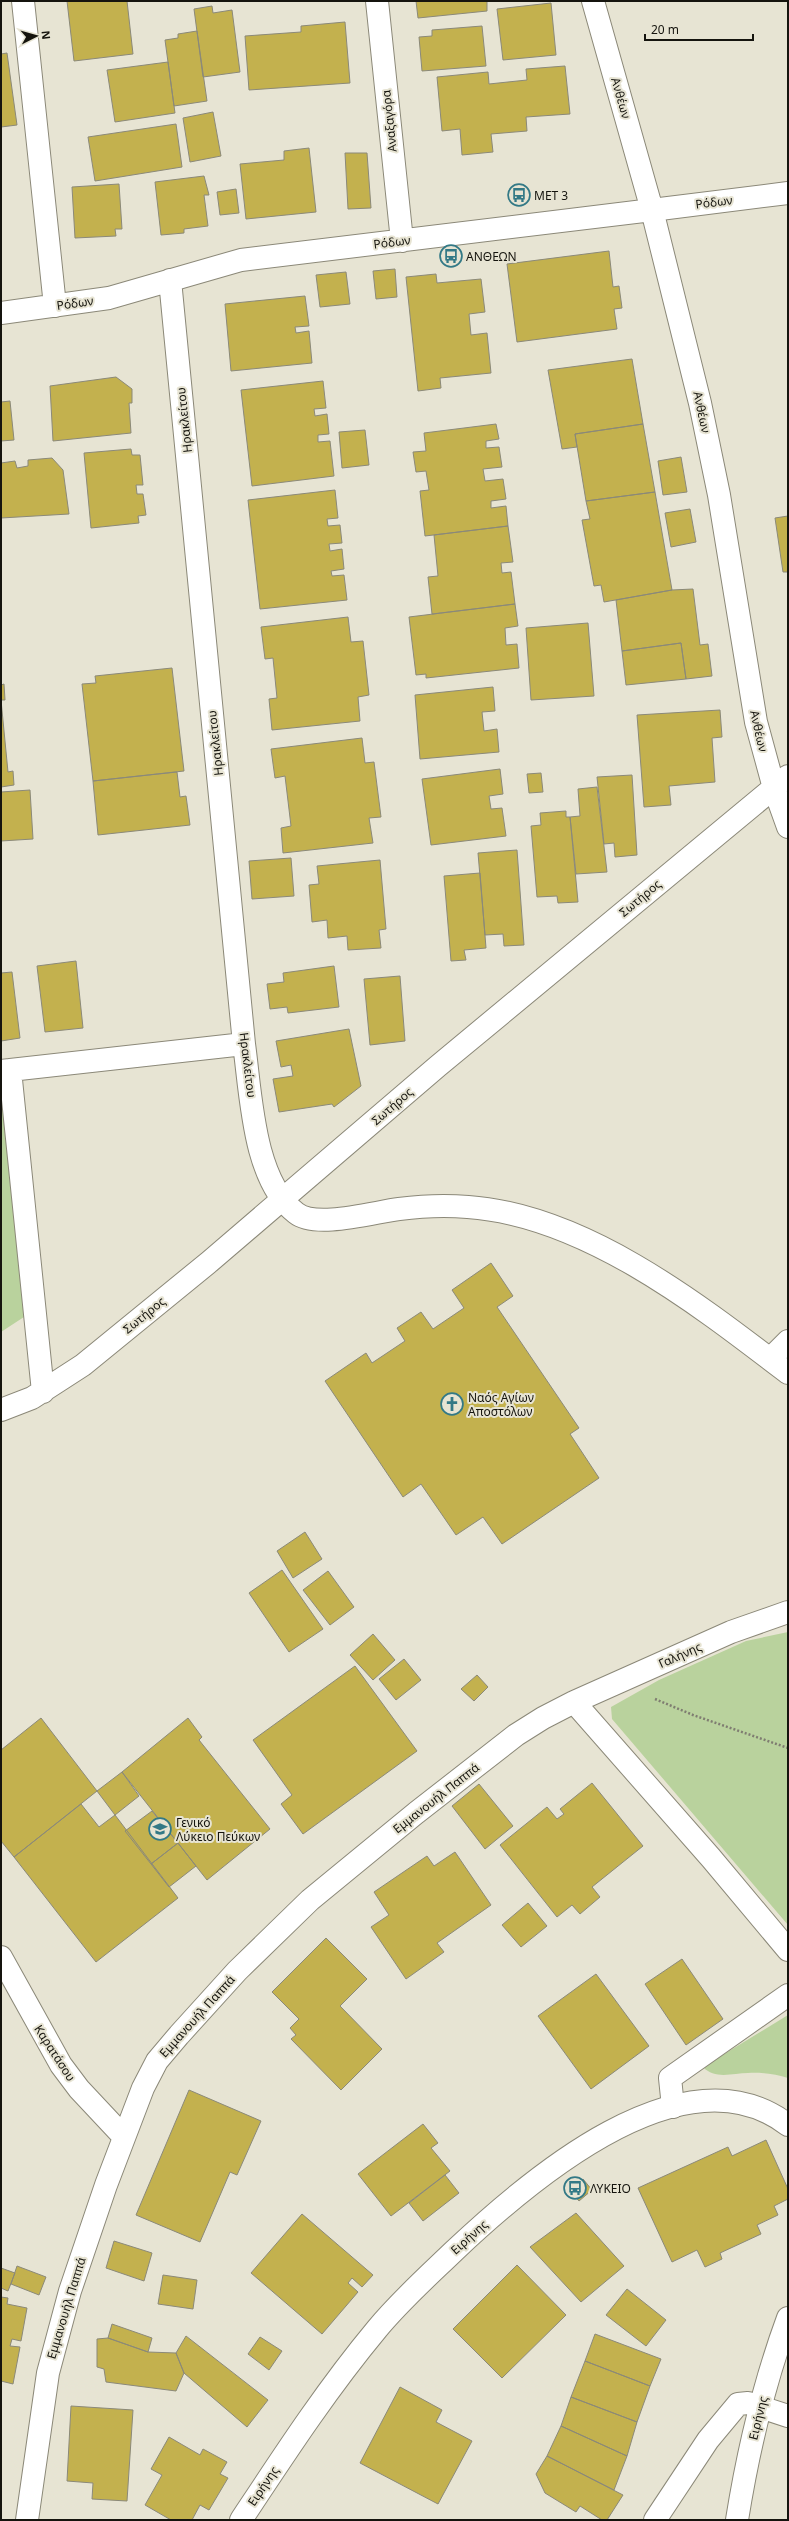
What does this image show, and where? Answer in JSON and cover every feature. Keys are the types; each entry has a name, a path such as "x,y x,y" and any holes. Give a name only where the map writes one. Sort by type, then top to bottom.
{"street":[{"path":"23,1 56,306"},
{"name":"Αναξαγόρα","path":"377,1 402,240"},
{"name":"Ανθέων","path":"594,1 652,210 698,395 719,495 756,722 781,782 788,827"},
{"name":"Ρόδων","path":"1,312 109,298 241,260 788,193"},
{"name":"Ηρακλείτου","path":"170,280 244,1044 258,1143 268,1171 284,1200 297,1214 310,1219 330,1219 413,1208 452,1206 498,1210 542,1222 576,1234 638,1267 788,1373"},
{"name":"Σωτήρος","path":"1,1410 43,1392 82,1365 284,1200 438,1066 781,782"},
{"path":"43,1392 5,1070 244,1044"},
{"path":"770,1359 788,1341"},
{"name":"Γαλήνης","path":"574,1702 731,1632 788,1612"},
{"path":"574,1702 711,1858 788,1950"},
{"name":"Εμμανουήλ Παππά","path":"27,2520 42,2402 53,2349 72,2284 124,2137 143,2088 158,2061 205,2006 328,1884 516,1735 543,1718 574,1702"},
{"name":"Καρατάσου","path":"1,1957 61,2065 78,2089 124,2137"},
{"path":"673,2107 670,2078 788,1995"},
{"name":"Ειρήνης","path":"241,2520 302,2429 364,2345 390,2314 483,2224 570,2155 630,2122 673,2107 698,2102 736,2102 768,2113 788,2124"},
{"name":"Ειρήνης","path":"737,2520 760,2407 771,2364 788,2318"},
{"path":"655,2520 708,2440 730,2410 741,2402 788,2416"}],"path":[{"path":"618,1682 693,1715 788,1748"}],"green space":[{"path":"1,1090 5,1090 27,1315 1,1332"},
{"path":"788,1632 788,1925 612,1719 611,1707 659,1680 746,1641"},
{"path":"788,2015 788,2078 773,2074 758,2073 719,2075 708,2071 703,2067"}],"building":[{"path":"67,1 127,1 133,54 74,61"},
{"path":"416,1 487,1 487,11 418,18"},
{"path":"551,3 556,55 503,60 497,9"},
{"path":"212,6 213,13 232,10 240,72 203,77 194,9"},
{"path":"345,22 350,83 249,90 245,36 301,32 301,26"},
{"path":"482,26 486,66 422,71 419,37 432,36 432,30"},
{"path":"197,31 207,101 174,106 165,40 178,38 178,34"},
{"path":"7,53 17,125 1,127 1,54"},
{"path":"168,62 175,113 115,122 107,70"},
{"path":"565,66 570,114 526,117 527,131 491,134 493,152 462,155 460,129 442,131 437,77 488,72 489,84 527,80 526,69"},
{"path":"213,112 221,156 190,162 183,118"},
{"path":"176,124 182,167 95,181 88,137"},
{"path":"309,148 316,212 246,219 240,164 284,160 284,151"},
{"path":"345,153 367,153 371,208 348,209"},
{"path":"204,176 209,195 204,195 208,226 184,229 184,233 161,235 155,182"},
{"path":"119,184 122,229 115,229 116,236 75,238 72,187"},
{"path":"236,189 239,213 220,215 217,192"},
{"path":"609,251 613,287 619,286 622,308 614,309 617,329 517,342 507,264"},
{"path":"395,269 397,297 376,299 373,271"},
{"path":"346,272 350,304 320,307 316,275"},
{"path":"436,274 437,283 481,279 485,312 469,314 471,335 487,333 491,373 440,378 441,388 418,391 406,277"},
{"path":"305,296 309,326 295,327 296,333 309,331 312,363 231,371 225,304"},
{"path":"632,359 643,424 575,434 577,447 562,449 548,370"},
{"path":"116,377 132,389 132,403 129,403 131,433 53,441 50,386"},
{"path":"323,381 326,408 314,409 315,416 327,414 329,434 318,435 318,442 330,441 334,476 252,486 241,390"},
{"path":"10,401 14,440 1,441 1,402"},
{"path":"496,424 499,439 486,441 486,448 499,447 502,467 483,469 485,481 503,479 506,499 491,501 491,508 506,506 508,526 425,536 420,491 429,490 426,471 416,472 413,452 426,451 424,433"},
{"path":"643,424 655,492 586,501 575,434"},
{"path":"365,430 369,465 342,468 339,432"},
{"path":"131,449 132,455 140,455 143,485 136,485 137,494 143,494 146,515 138,516 139,523 91,528 84,453"},
{"path":"681,457 687,492 663,495 658,461"},
{"path":"52,458 63,470 69,514 1,518 1,463 15,461 17,468 28,466 28,460"},
{"path":"335,490 338,518 327,519 328,526 340,525 342,543 329,544 330,551 342,549 344,569 331,571 332,576 344,575 347,600 260,609 248,500"},
{"path":"655,492 672,590 604,602 601,585 594,586 582,520 590,519 586,501"},
{"path":"690,509 696,542 671,547 665,513"},
{"path":"788,516 788,572 783,572 775,518"},
{"path":"508,526 513,562 501,563 502,573 511,572 515,604 432,614 428,577 438,576 434,535"},
{"path":"693,589 700,645 708,644 712,676 686,679 681,643 622,651 616,600 672,590"},
{"path":"515,604 518,626 505,628 506,645 517,644 519,668 426,678 426,674 416,675 409,617"},
{"path":"348,617 351,642 363,641 369,695 358,697 360,721 272,730 269,699 277,698 273,658 265,659 261,627"},
{"path":"588,623 594,696 531,700 526,628"},
{"path":"681,643 686,679 626,685 622,651"},
{"path":"172,668 184,771 93,781 82,684 96,683 95,676"},
{"path":"4,684 5,700 1,700 1,685"},
{"path":"493,687 495,711 482,712 484,731 497,729 499,752 420,759 415,695"},
{"path":"1,700 8,772 13,771 14,785 1,787"},
{"path":"720,710 722,737 712,738 715,782 669,786 671,805 644,807 637,715"},
{"path":"362,738 365,763 374,762 381,817 369,818 373,843 283,853 281,828 291,826 285,776 275,778 271,749"},
{"path":"500,769 503,794 489,796 491,809 502,808 506,836 431,845 422,779"},
{"path":"177,772 180,797 186,796 190,825 98,835 93,781"},
{"path":"541,773 543,792 529,793 527,774"},
{"path":"632,775 637,855 615,857 614,843 604,844 597,777"},
{"path":"597,787 607,872 576,874 570,817 580,816 578,789"},
{"path":"30,790 33,839 1,841 1,792"},
{"path":"566,811 566,817 570,817 578,902 558,903 557,896 537,897 531,826 541,825 540,813"},
{"path":"517,850 524,945 504,946 503,934 485,935 478,853"},
{"path":"291,858 294,896 252,899 249,861"},
{"path":"380,860 386,929 379,930 381,948 348,950 347,936 328,938 327,920 312,922 309,885 319,884 317,866"},
{"path":"480,873 486,948 464,950 466,960 451,961 444,876"},
{"path":"76,961 83,1028 45,1032 37,966"},
{"path":"334,966 339,1007 288,1013 287,1007 270,1009 267,984 284,982 283,973"},
{"path":"12,972 20,1038 1,1041 1,973"},
{"path":"400,976 405,1041 370,1045 364,979"},
{"path":"349,1029 361,1086 334,1107 332,1104 279,1112 273,1079 293,1076 291,1065 281,1067 276,1041"},
{"name":"Ναός Αγίων Αποστόλων","path":"491,1263 513,1296 497,1307 579,1428 570,1434 599,1478 502,1544 483,1517 456,1535 421,1484 403,1497 325,1381 366,1353 372,1363 405,1341 397,1328 421,1312 433,1329 464,1308 452,1290"},
{"path":"305,1532 322,1559 293,1578 277,1551"},
{"path":"282,1570 323,1629 289,1652 249,1593"},
{"path":"328,1571 354,1607 330,1625 303,1590"},
{"path":"373,1634 395,1660 373,1680 350,1655"},
{"path":"404,1659 421,1680 396,1700 379,1679"},
{"path":"355,1666 417,1751 303,1834 281,1804 292,1795 253,1740"},
{"path":"477,1675 488,1687 474,1701 461,1689"},
{"path":"41,1718 97,1791 14,1857 1,1841 1,1750"},
{"path":"188,1718 202,1737 199,1740 270,1829 207,1880 122,1772"},
{"path":"122,1772 139,1796 115,1815 97,1791"},
{"path":"592,1783 643,1846 592,1887 600,1897 580,1914 572,1905 557,1917 500,1845 547,1807 557,1819 564,1814 560,1809"},
{"path":"479,1784 513,1826 485,1849 452,1806"},
{"path":"81,1804 99,1827 115,1815 178,1898 96,1962 14,1857"},
{"path":"152,1811 178,1843 151,1864 125,1831"},
{"path":"178,1843 196,1866 169,1887 151,1864"},
{"path":"455,1852 491,1905 437,1943 444,1952 406,1979 371,1927 389,1915 374,1892 427,1856 434,1866"},
{"path":"528,1903 547,1926 521,1947 502,1925"},
{"path":"326,1938 367,1979 340,2006 382,2049 341,2090 291,2039 296,2035 290,2028 299,2019 272,1992"},
{"path":"682,1959 723,2019 686,2045 645,1984"},
{"path":"596,1974 649,2046 591,2089 538,2016"},
{"path":"189,2090 261,2121 237,2175 230,2172 200,2242 136,2215"},
{"path":"423,2124 438,2143 431,2148 450,2171 391,2216 358,2174"},
{"path":"766,2140 788,2189 788,2199 774,2206 778,2215 757,2225 761,2234 720,2253 722,2259 705,2267 697,2250 672,2262 638,2188 728,2147 732,2156"},
{"path":"445,2175 459,2193 423,2221 409,2203"},
{"path":"583,2179 592,2190 579,2201 570,2190"},
{"path":"576,2213 624,2266 581,2302 530,2247"},
{"path":"302,2214 373,2275 362,2287 352,2278 348,2283 358,2292 322,2334 251,2273"},
{"path":"114,2241 152,2253 144,2281 106,2268"},
{"path":"517,2265 566,2315 502,2378 453,2329"},
{"path":"17,2266 46,2277 39,2295 11,2284"},
{"path":"1,2268 15,2273 8,2291 1,2288"},
{"path":"163,2275 197,2280 193,2309 158,2304"},
{"path":"627,2289 666,2320 646,2346 606,2315"},
{"path":"1,2297 8,2298 7,2304 27,2308 21,2341 12,2339 10,2346 20,2347 13,2384 1,2381"},
{"path":"112,2324 152,2338 148,2352 108,2338"},
{"path":"595,2334 661,2359 650,2386 585,2361"},
{"path":"186,2336 268,2400 247,2427 184,2373 176,2353"},
{"path":"260,2337 282,2351 269,2370 248,2354"},
{"path":"108,2338 148,2352 176,2353 184,2373 176,2391 106,2382 104,2369 97,2367 97,2339"},
{"path":"585,2361 650,2386 637,2422 571,2397"},
{"path":"400,2387 442,2410 436,2422 472,2441 438,2504 360,2463"},
{"path":"571,2397 637,2422 627,2456 561,2426"},
{"path":"71,2406 133,2410 127,2501 92,2499 93,2483 67,2481"},
{"path":"561,2426 627,2456 614,2490 547,2456"},
{"path":"169,2437 200,2455 203,2449 227,2462 220,2474 228,2478 209,2510 200,2505 192,2520 171,2520 145,2505 162,2475 151,2469"},
{"path":"547,2456 623,2495 607,2520 602,2520 580,2506 576,2512 545,2493 536,2474"}],"place":[{"name":"ΜΕΤ 3","path":"519,195"},
{"name":"ΑΝΘΕΩΝ","path":"451,256"},
{"name":"Ναός Αγίων Αποστόλων","path":"452,1404"},
{"name":"Γενικό Λύκειο Πεύκων","path":"160,1829"},
{"name":"ΛΥΚΕΙΟ","path":"575,2188"}]}
